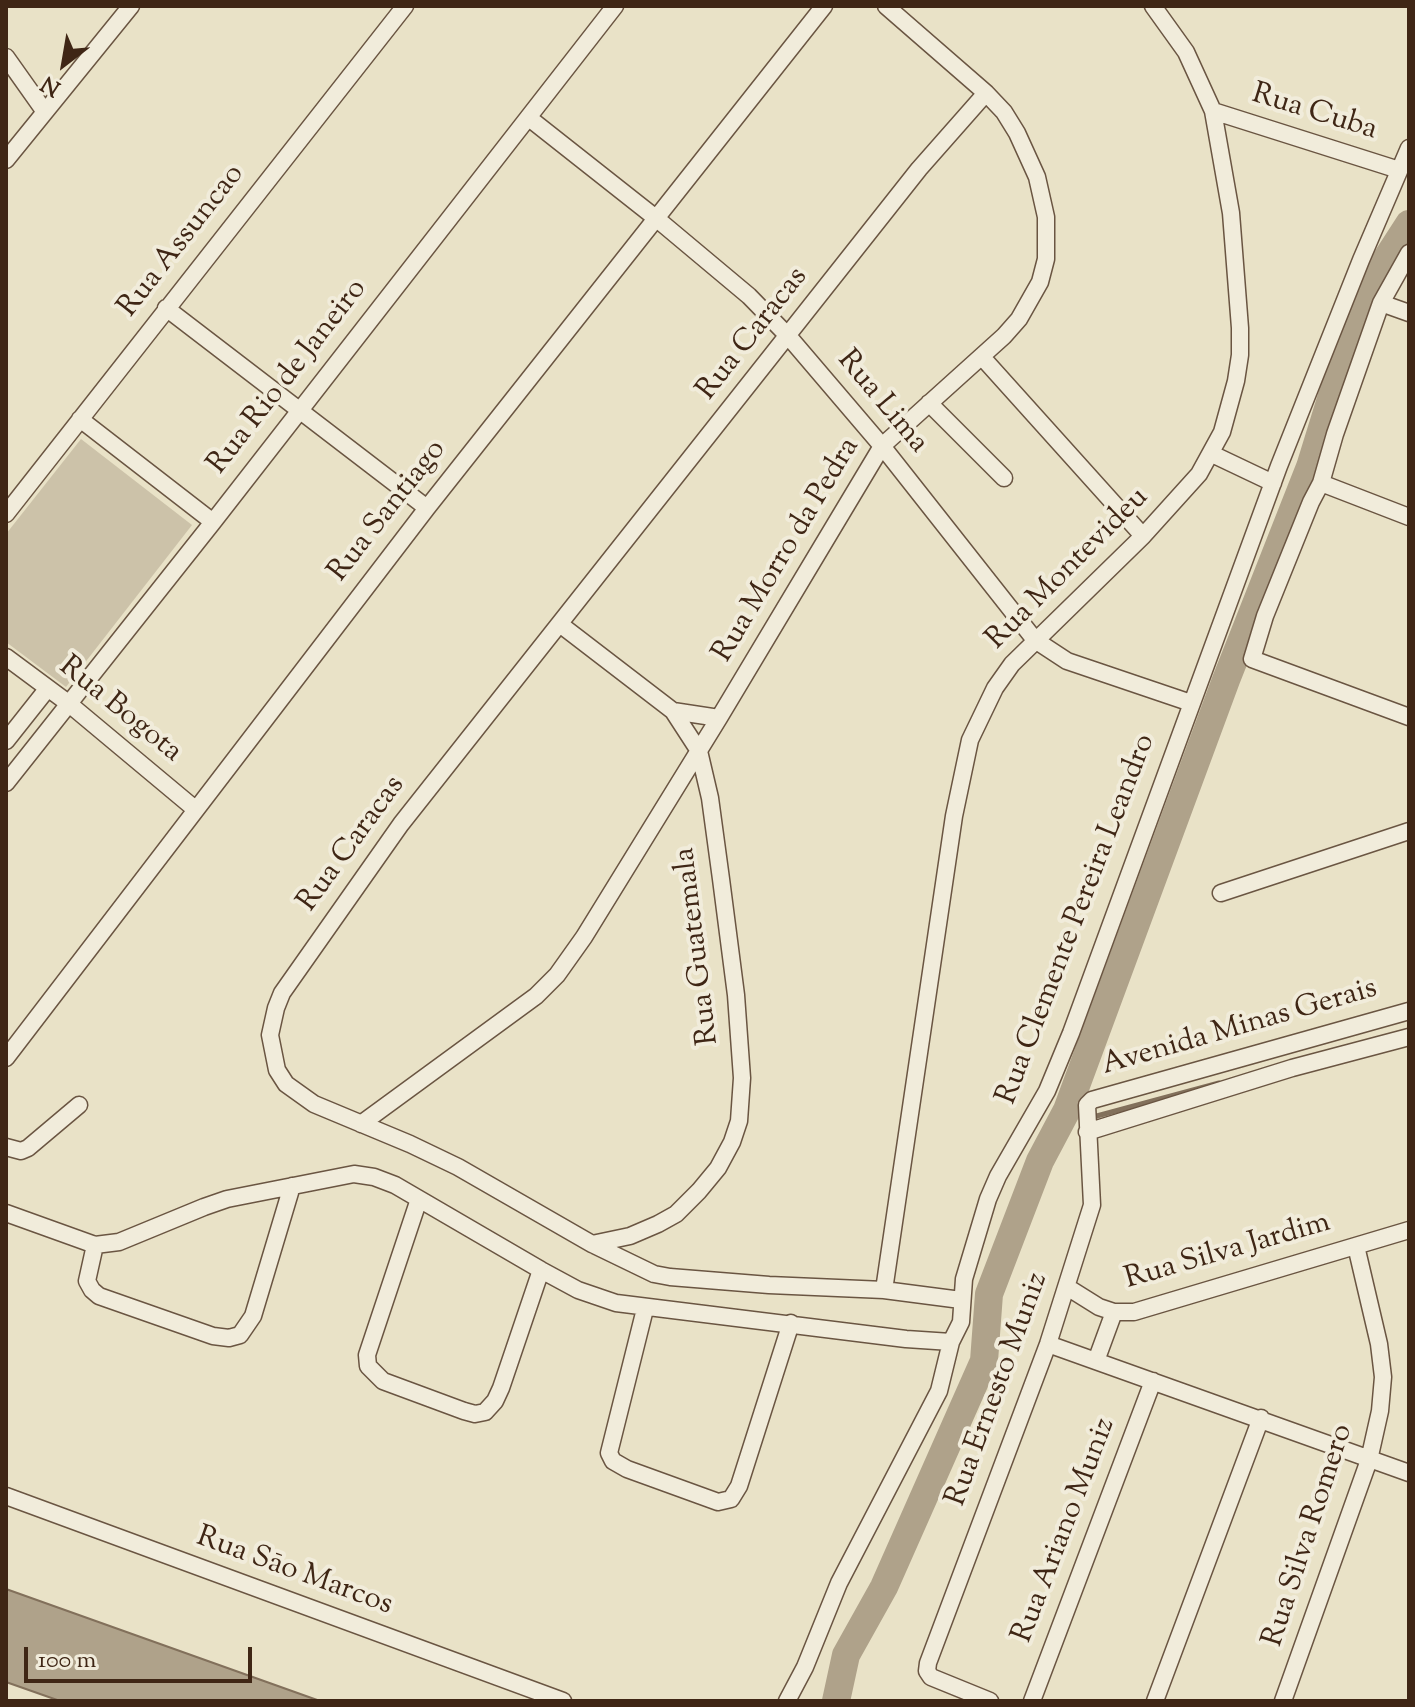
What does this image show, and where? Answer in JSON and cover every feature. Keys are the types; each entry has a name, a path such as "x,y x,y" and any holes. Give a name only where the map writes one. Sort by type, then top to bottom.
{"street":[{"path":"6,160 131,6"},
{"name":"Rua Assuncao","path":"7,511 405,6"},
{"name":"Rua Rio de Janeiro","path":"6,783 615,6"},
{"name":"Rua Santiago","path":"6,1058 427,508 824,6"},
{"name":"Rua Morro da Pedra","path":"361,1124 536,996 557,975 584,937 699,751 882,446 982,357 1019,319 1040,282 1047,236 1046,217 1037,177 1017,133 1004,112 986,93 886,6"},
{"name":"Rua Montevideu","path":"884,1290 963,763 975,726 995,688 1035,640 1184,493 1212,454 1230,407 1240,355 1231,213 1213,111 1186,52 1153,6"},
{"path":"6,57 45,112"},
{"name":"Rua Caracas","path":"961,1300 884,1290 769,1285 654,1274 592,1244 458,1167 314,1104 286,1084 277,1070 270,1035 276,1008 291,980 401,824 919,169 986,93"},
{"name":"Rua Cuba","path":"1213,111 1399,170"},
{"name":"Rua Lima","path":"529,118 749,296 789,337 882,446 1035,640 1067,661 1191,703"},
{"name":"Rua Clemente Pereira Leandro","path":"787,1701 805,1667 839,1583 939,1391 951,1342 961,1322 961,1300 988,1199 1047,1091 1071,1033 1273,483 1409,148"},
{"path":"1409,253 1381,303 1321,483 1265,616 1252,659 1409,717"},
{"path":"1381,303 1409,313"},
{"path":"166,308 427,508"},
{"path":"982,357 1143,536"},
{"path":"929,403 1004,478"},
{"path":"80,419 213,522"},
{"path":"1212,454 1273,483"},
{"path":"1321,483 1409,517"},
{"name":"Rua Guatemala","path":"561,625 673,711 699,751 710,798 736,995 742,1078 739,1121 732,1142 718,1168 699,1191 676,1214 630,1236 592,1244"},
{"name":"Rua Bogota","path":"6,657 68,703 195,809"},
{"path":"6,741 48,688"},
{"path":"673,711 719,718"},
{"path":"1221,893 1409,831"},
{"name":"Avenida Minas Gerais","path":"1087,1105 1092,1100 1409,1011"},
{"name":"Avenida Minas Gerais","path":"1087,1127 1409,1037"},
{"path":"6,1147 21,1151 28,1148 79,1105"},
{"name":"Rua Ernesto Muniz","path":"990,1701 938,1681 927,1671 928,1663 1048,1344 1092,1205 1093,1174 1087,1105"},
{"path":"6,1213 95,1245 119,1242 227,1199 354,1174 395,1185 541,1270 595,1296 645,1309 951,1342"},
{"path":"95,1245 87,1281 99,1296 213,1336 229,1338 240,1335 253,1316 292,1186"},
{"path":"419,1199 367,1355 368,1366 383,1381 464,1411 475,1414 485,1412 501,1388 541,1270"},
{"name":"Rua Silva Jardim","path":"1067,1287 1081,1298 1114,1312 1134,1312 1409,1230"},
{"name":"Rua Silva Romero","path":"1283,1701 1369,1460 1380,1411 1383,1377 1379,1344 1356,1246"},
{"path":"645,1309 609,1453 619,1466 718,1502 731,1499 739,1486 791,1323"},
{"path":"1096,1361 1114,1312"},
{"path":"1048,1344 1409,1473"},
{"name":"Rua Ariano Muniz","path":"1032,1701 1153,1381"},
{"path":"1155,1701 1261,1418"},
{"name":"Rua Sāo Marcos","path":"6,1496 563,1701"}],"shaded area":[{"path":"81,439 192,525 66,687 6,642 6,534"},
{"path":"6,1589 320,1701 60,1701 6,1682"}],"waterway":[{"path":"836,1701 846,1655 884,1587 984,1361 989,1294 1040,1161 1067,1110 1226,680 1310,467 1363,295 1409,224"},
{"path":"1067,1110 1093,1117 1219,1083"}]}
